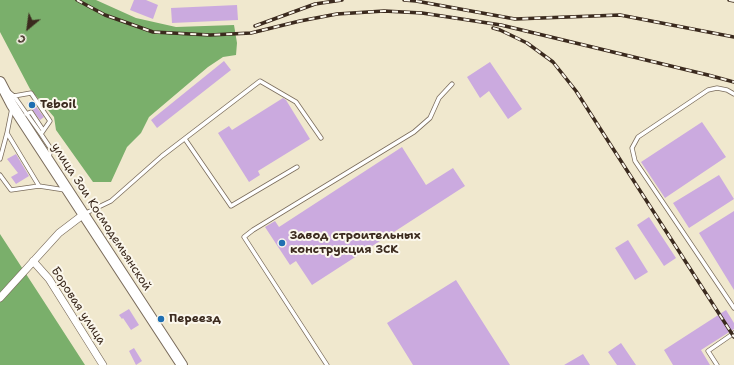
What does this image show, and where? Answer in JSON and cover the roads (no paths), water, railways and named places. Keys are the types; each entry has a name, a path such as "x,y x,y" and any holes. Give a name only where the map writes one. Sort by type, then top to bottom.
{"main road":[{"name":"улица Зои Космодемьянской","path":"1,84 13,100 49,160 182,365"}],"street":[{"path":"0,298 59,232 84,214"},
{"name":"Боровая улица","path":"33,262 49,279 103,365"}],"lane":[{"path":"84,214 111,201 162,156 260,81 296,102 321,138"},
{"path":"327,365 244,237 253,230 414,132 430,118 439,98 452,84"},
{"path":"734,94 727,90 717,88 708,90 638,137 632,148 635,161 734,308"},
{"path":"13,100 31,93 50,121 41,134"},
{"path":"13,100 26,114 51,149 49,160"},
{"path":"0,159 7,133 13,100"},
{"path":"26,114 31,112 43,130"},
{"path":"7,133 39,186"},
{"path":"185,139 231,206 297,167"},
{"path":"0,175 11,190 39,186 69,190"},
{"path":"717,365 708,351 734,334"}],"railway":[{"path":"77,0 105,15 153,32 210,35 251,33 337,14 384,11 422,13 501,25 734,82"},
{"path":"255,26 315,4 342,0"},
{"path":"404,0 515,19 620,15 734,37"},
{"path":"729,0 734,1"},
{"path":"493,28 527,43 553,62 576,91 734,337"}],"place":[{"name":"Teboil","path":"32,105"},
{"name":"Завод строительных конструкция ЗСК","path":"282,243"},
{"name":"Переезд","path":"161,319"}]}
